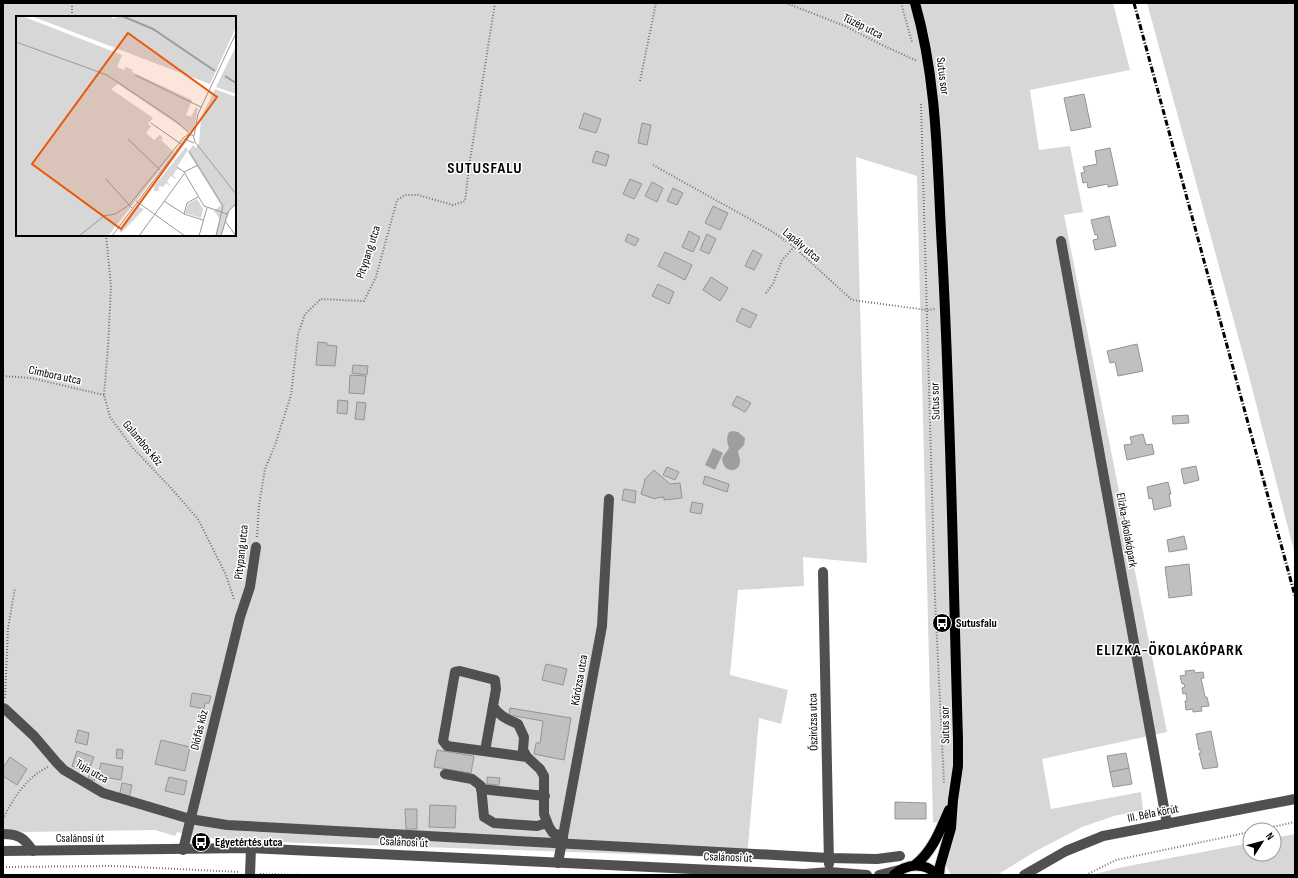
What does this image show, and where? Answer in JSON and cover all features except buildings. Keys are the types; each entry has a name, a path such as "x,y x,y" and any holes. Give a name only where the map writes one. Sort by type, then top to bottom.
{"main road":[{"name":"Sutus sor","path":"915,3 925,39 933,96 945,309 958,739 958,766 953,800"},
{"path":"915,865 928,853 938,836 953,800"},
{"path":"897,873 907,867 915,865 928,868 938,875 951,828 953,800"}],"street":[{"name":"Elizka-ökolakópark","path":"1061,241 1167,824"},
{"name":"Kőrózsa utca","path":"558,863 602,626 609,500"},
{"name":"Pitypang utca","path":"240,617 250,587 256,547"},
{"name":"Őszirózsa utca","path":"823,572 830,872"},
{"name":"Diófás köz","path":"183,850 240,617"},
{"path":"485,751 496,689 495,680 460,671 455,672 443,741 447,746 527,757"},
{"path":"493,706 498,714 518,724 524,737 523,750 527,757 540,769 544,776 544,814 547,823 553,833 563,840"},
{"name":"Tuja utca","path":"4,708 34,736 56,763 64,770 104,793 190,819 227,825 563,840 829,858 876,859 900,856"},
{"path":"445,774 472,779 481,786 484,817 494,823 537,826 547,823"},
{"path":"481,789 545,796"},
{"name":"III. Béla körút","path":"1024,875 1055,856 1103,836 1295,798"},
{"path":"3,834 20,837 26,840 34,851"},
{"path":"250,874 251,848"},
{"name":"Csalánosi út","path":"3,852 251,848 806,874 830,872 867,875"},
{"path":"879,875 897,873"}],"path":[{"path":"72,3 72,16"},
{"name":"Pitypang utca","path":"256,547 259,505 265,469 275,446 292,395 298,334 305,314 321,299 364,301 376,277 397,200 406,195 418,195 453,205 465,201 470,160 496,3"},
{"path":"640,81 656,3"},
{"name":"Tüzép utca","path":"786,3 845,26 918,62 916,54"},
{"path":"901,3 914,47"},
{"path":"921,99 935,598 944,784"},
{"name":"Lapály utca","path":"653,165 773,232 794,247 852,300 927,310 945,309"},
{"name":"Galambos köz","path":"106,236 111,286 104,395 110,417 132,447 198,519 226,575 240,617"},
{"path":"766,293 772,284 782,260 794,247"},
{"name":"Cimbora utca","path":"3,376 31,378 104,395"},
{"path":"4,708 8,628 15,588"},
{"path":"3,818 10,803 25,784 41,771 56,763"},
{"path":"1282,825 1295,822"},
{"path":"1086,875 1116,860 1242,834"},
{"path":"3,867 114,866 225,871 250,874 307,875"}],"shaded area":[{"path":"3,3 1113,3 1130,70 1030,90 1039,150 1070,146 1083,212 1064,215 1167,732 1042,759 1051,809 1141,792 1143,810 1114,816 1082,827 1036,851 997,875 951,875 945,865 951,819 933,823 917,176 856,157 867,563 803,557 804,586 738,590 730,675 788,690 781,724 759,718 747,858 221,840 177,832 175,836 155,830 25,832 3,830"},
{"path":"1147,3 1295,3 1295,555 1250,380"},
{"path":"729,432 738,432 745,438 744,445 738,451 740,464 738,468 735,470 728,470 723,464 722,458 729,448 727,440 728,434"},
{"path":"713,448 723,453 715,470 705,465"},
{"path":"1295,834 1295,875 1091,875 1123,867 1242,845 1242,862 1282,862 1282,836"},
{"path":"67,874 172,875 67,875"}],"railway":[{"path":"1134,3 1295,596"}],"place":[{"name":"Sutusfalu","path":"942,623"},
{"name":"Egyetértés utca","path":"201,842"}],"district":[{"name":"SUTUSFALU","path":"485,167"},
{"name":"ELIZKA-ÖKOLAKÓPARK","path":"1170,649"}]}
